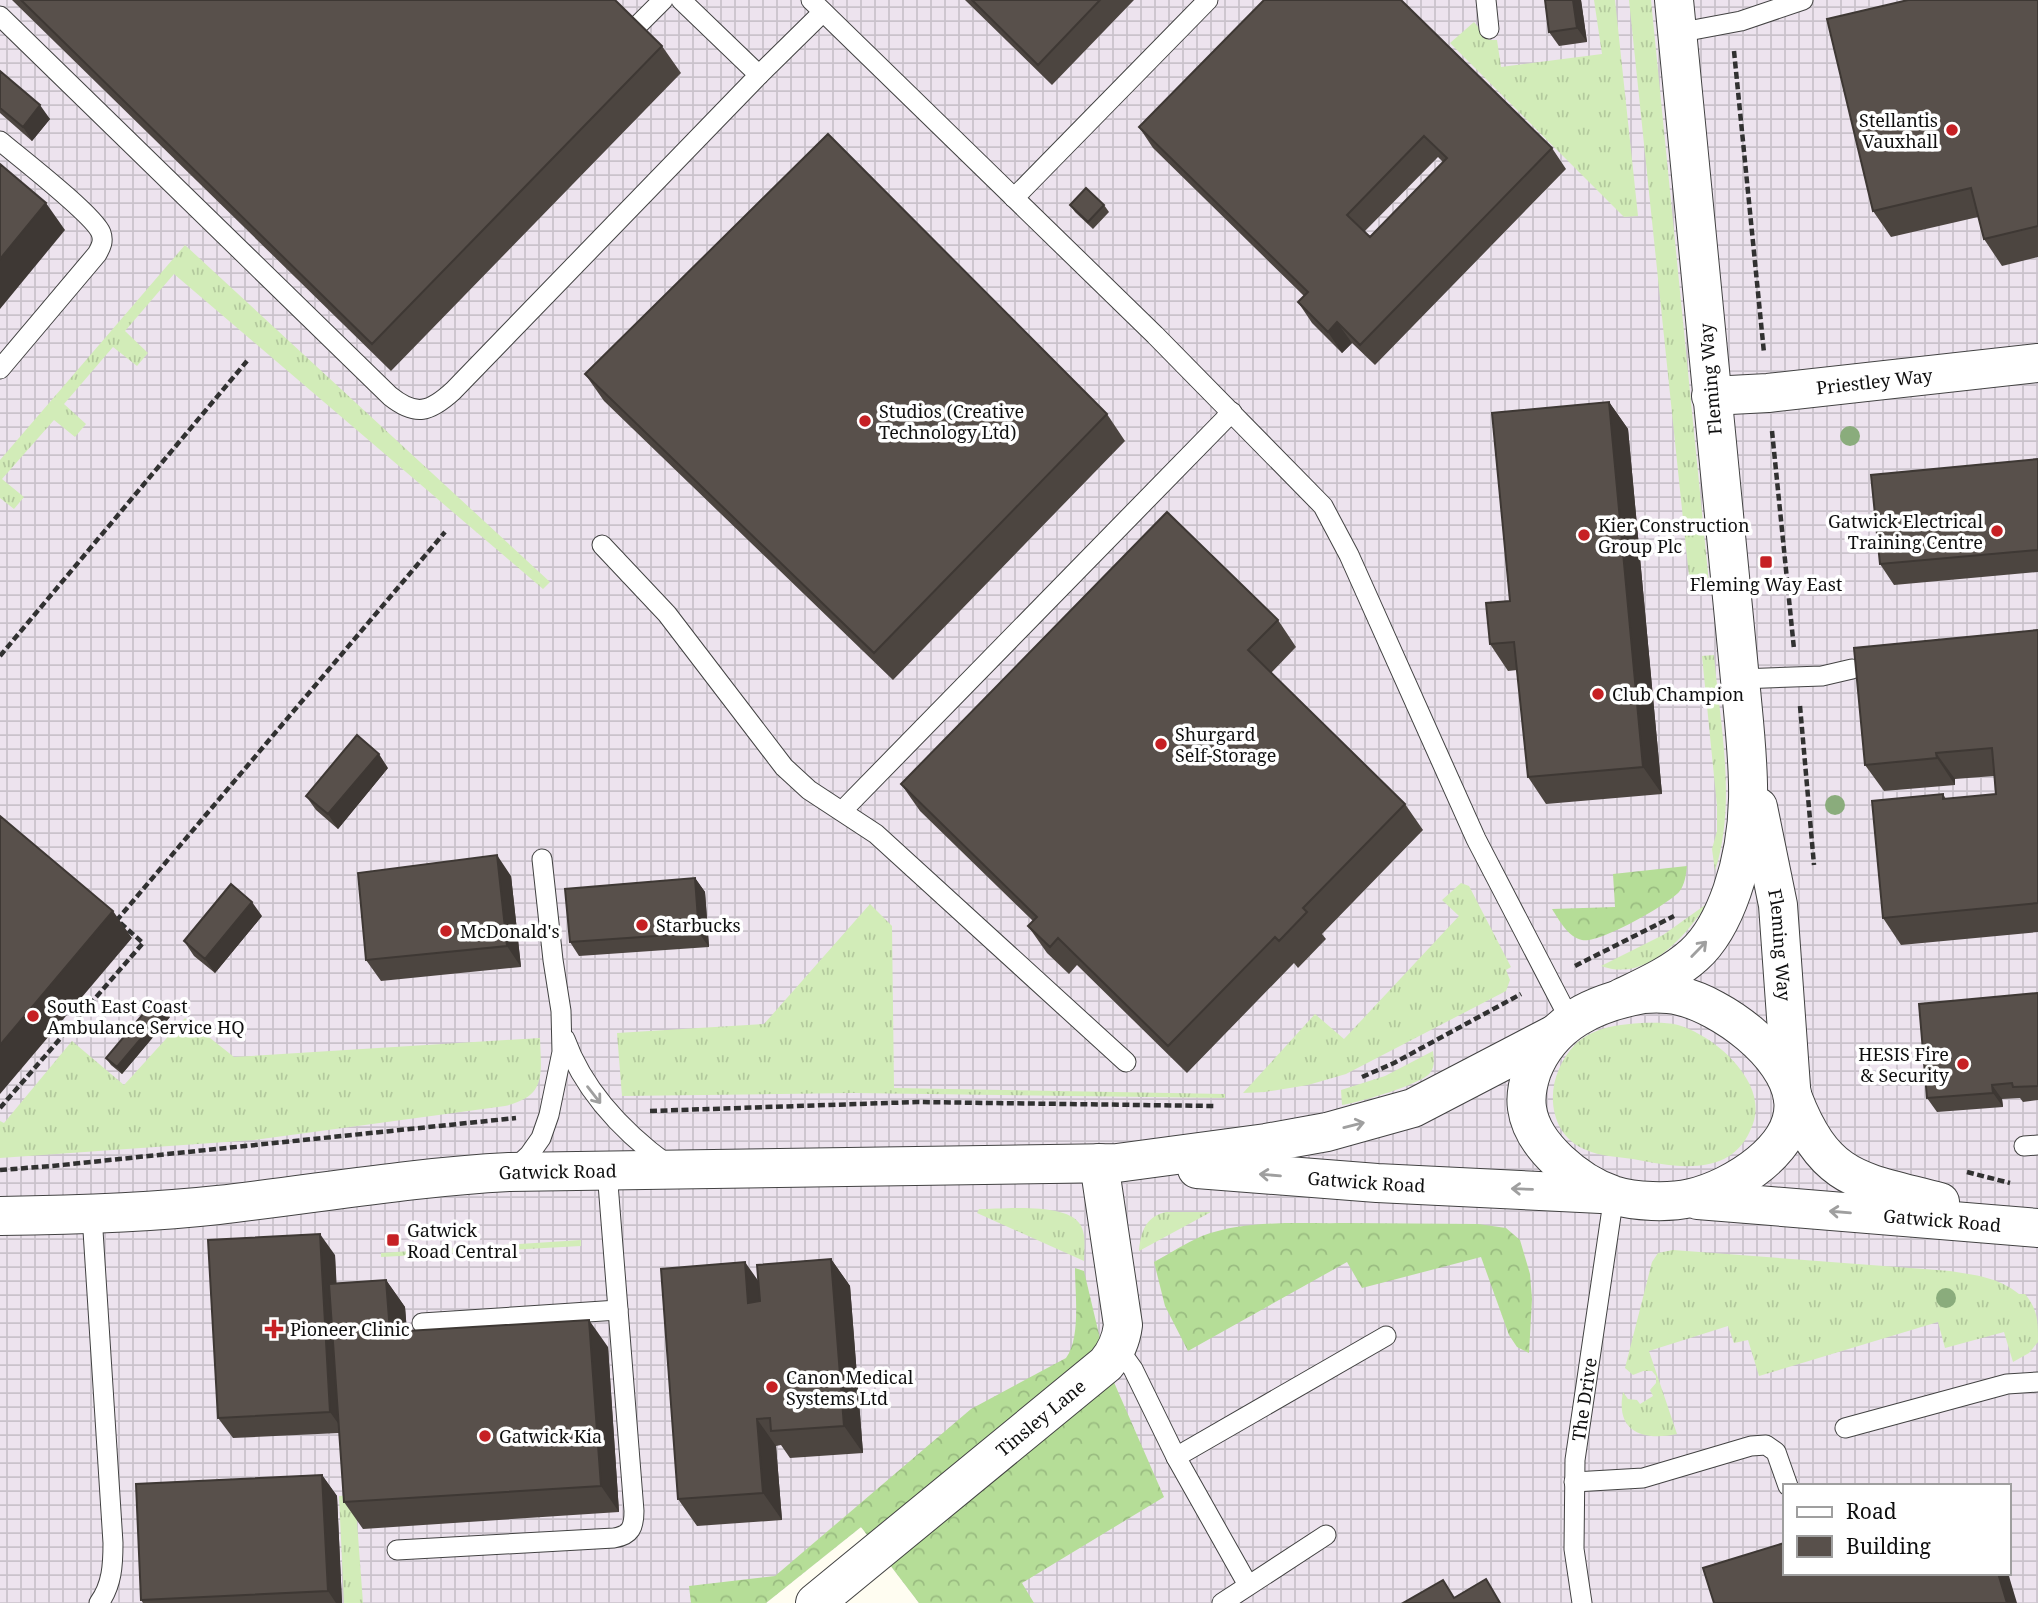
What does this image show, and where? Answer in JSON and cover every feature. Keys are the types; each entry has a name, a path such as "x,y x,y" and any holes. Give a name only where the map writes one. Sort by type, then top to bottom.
{"street":[{"name":"Fleming Way","path":"1621,998 1687,961 1705,944 1719,922 1733,887 1746,839 1747,757 1676,16"},
{"name":"Priestley Way","path":"1711,396 1768,393 2038,363"},
{"name":"Fleming Way","path":"1747,757 1778,905 1792,1096"},
{"path":"1643,994 1670,994 1689,999 1740,1026 1767,1052 1782,1072 1792,1096 1794,1108 1790,1124 1762,1163 1735,1182 1704,1195 1688,1199 1645,1199 1614,1195 1595,1187 1562,1164 1542,1141 1528,1112 1528,1084 1539,1056 1563,1027 1586,1011 1621,998 1643,994"},
{"name":"Gatwick Road","path":"1108,1163 1295,1139 1399,1113 1423,1104 1563,1027"},
{"name":"Gatwick Road","path":"1792,1096 1805,1128 1815,1144 1843,1171 1871,1183 2034,1228"},
{"path":"1108,1163 1121,1311 1122,1335 1118,1348"},
{"name":"Gatwick Road","path":"0,1216 92,1214 217,1205 509,1172 1108,1163 1377,1183 1614,1195"},
{"name":"Gatwick Road","path":"1688,1199 2034,1228"},
{"name":"Tinsley Lane","path":"815,1603 1106,1364 1118,1348"}],"lane":[{"path":"635,28 663,0"},
{"path":"681,0 759,75"},
{"path":"1014,198 1208,0"},
{"path":"1486,0 1489,29"},
{"path":"1676,16 1731,23 1799,1"},
{"path":"0,16 390,396 416,410 435,405 453,391 759,75 817,6 1232,412 1329,514 1476,839 1549,979 1563,1027"},
{"path":"0,141 86,215 101,231 103,238 97,254 0,369"},
{"path":"842,811 1232,412"},
{"path":"602,545 674,622 784,767 809,790 876,834 1126,1062"},
{"path":"1740,679 1822,676 1852,669"},
{"path":"509,1172 523,1162 537,1145 550,1115 560,1065 563,1035 542,859"},
{"path":"563,1035 584,1081 609,1112 675,1170"},
{"path":"397,1550 614,1538 628,1534 633,1526 607,1171"},
{"name":"The Drive","path":"1582,1603 1575,1559 1574,1482 1579,1427 1614,1195"},
{"path":"92,1214 113,1544 111,1574 99,1603"},
{"path":"422,1323 618,1310"},
{"path":"1176,1457 1386,1336"},
{"path":"1118,1348 1133,1369 1176,1457 1248,1585"},
{"path":"1844,1428 2007,1384 2038,1382"},
{"path":"1574,1482 1643,1478 1766,1445 1776,1452 1787,1484"},
{"path":"1222,1603 1326,1535"}],"path":[{"path":"1731,23 1815,878"},
{"path":"0,656 247,361"},
{"path":"0,1108 143,943 117,920 445,532"},
{"path":"1358,1079 1394,1063 1549,979 1681,912"},
{"path":"609,1112 917,1102 1218,1106"},
{"path":"0,1170 550,1115"},
{"path":"1956,1169 2012,1183"}],"shaded area":[{"path":"0,0 2038,0 2038,1603 919,1603 861,1527 766,1603 0,1603"}],"green space":[{"path":"1594,0 1615,0 1638,216 1624,217 1450,43 1474,22 1489,40 1497,40 1501,67 1602,54"},
{"path":"1629,0 1651,0 1709,583 1690,586"},
{"path":"185,245 550,582 543,589 174,274 125,331 148,353 137,366 113,347 64,404 86,424 75,437 54,420 2,479 24,497 14,509 0,498 0,460"},
{"path":"1714,655 1726,791 1722,845 1715,871 1712,849 1717,831 1717,806 1702,656"},
{"path":"1687,866 1683,886 1672,898 1648,914 1591,940 1582,940 1572,935 1552,909 1615,907 1613,874"},
{"path":"1461,883 1469,886 1511,967 1506,970 1510,980 1506,991 1346,1074 1308,1085 1243,1093 1315,1014 1344,1039 1459,916 1442,900"},
{"path":"1708,903 1676,942 1649,962 1618,970 1601,966 1663,935"},
{"path":"870,904 892,926 894,1088 1225,1094 1225,1098 853,1093 622,1096 617,1033 764,1024"},
{"path":"185,1018 234,1057 540,1038 539,1082 528,1096 505,1106 254,1140 0,1158 0,1121 4,1123 72,1041 124,1085"},
{"path":"1641,1023 1673,1024 1700,1034 1720,1048 1744,1075 1754,1097 1754,1119 1741,1146 1729,1156 1715,1163 1699,1166 1666,1165 1603,1155 1586,1150 1566,1136 1555,1115 1553,1092 1555,1080 1566,1056 1574,1046 1592,1033 1615,1026"},
{"path":"1433,1051 1433,1068 1425,1077 1389,1092 1342,1105 1341,1090 1385,1076"},
{"path":"1036,1208 1052,1210 1076,1219 1082,1228 1084,1261 977,1213 979,1209"},
{"path":"1211,1212 1139,1251 1145,1226 1159,1214"},
{"path":"1346,1223 1478,1224 1506,1228 1520,1240 1530,1274 1532,1299 1529,1353 1517,1347 1509,1335 1481,1257 1362,1288 1347,1262 1188,1351 1165,1306 1154,1262 1202,1236 1237,1227"},
{"path":"581,1240 581,1246 381,1257 381,1253"},
{"path":"1673,1250 1950,1271 1986,1278 2019,1294 2025,1294 2033,1305 2036,1316 2038,1342 2029,1353 2013,1362 2004,1332 1945,1348 1938,1322 1759,1376 1748,1340 1734,1343 1728,1326 1649,1351 1677,1434 1643,1435 1628,1425 1623,1417 1623,1392 1628,1399 1637,1400 1640,1404 1653,1396 1650,1390 1656,1383 1656,1376 1652,1371 1633,1375 1625,1368 1652,1262 1658,1253"},
{"path":"1075,1268 1084,1271 1106,1364 1164,1497 1022,1583 1034,1603 919,1603 861,1527 766,1603 691,1603 689,1586 775,1576 971,1409 1066,1358 1074,1339"},
{"path":"355,1495 363,1603 344,1603 339,1496"}],"building":[{"path":"21,0 615,0 662,46 372,344"},
{"path":"972,0 1100,0 1038,65"},
{"path":"1264,0 1401,0 1552,148 1360,345 1337,322 1328,332 1298,302 1308,292 1139,127","holes":["1424,136 1447,158 1370,237 1347,215"]},
{"path":"1545,0 1573,0 1577,28 1549,32"},
{"name":"Stellantis Vauxhall","path":"1908,0 2038,0 2038,226 1984,239 1971,188 1873,211 1827,19"},
{"path":"0,71 40,105 23,127 0,108"},
{"name":"Studios (Creative Technology Ltd)","path":"828,134 1107,414 874,653 585,374"},
{"path":"0,164 46,203 0,259"},
{"path":"1086,188 1104,205 1088,222 1070,205"},
{"path":"1609,402 1643,767 1528,777 1514,642 1490,644 1486,603 1510,601 1492,413"},
{"path":"2038,459 2038,550 1880,564 1871,475"},
{"name":"Shurgard Self-Storage","path":"1167,512 1278,620 1248,650 1405,804 1303,908 1307,912 1279,941 1275,937 1168,1046 1058,938 1050,947 1028,926 1037,917 901,784"},
{"path":"2038,630 2038,903 1883,918 1872,801 1943,794 1943,799 1996,794 1992,748 1936,753 1937,758 1865,765 1854,648"},
{"path":"357,735 379,754 328,814 306,796"},
{"name":"South East Coast Ambulance Service HQ","path":"0,816 113,911 0,1045"},
{"name":"McDonald's","path":"497,855 507,946 366,960 358,873"},
{"name":"Starbucks","path":"695,878 699,933 570,942 565,889"},
{"path":"231,884 252,902 205,959 184,941"},
{"path":"2038,993 2038,1086 2013,1087 2012,1083 1992,1085 1993,1093 1927,1098 1919,1004"},
{"path":"154,1001 165,1010 117,1067 106,1058"},
{"path":"320,1234 330,1412 218,1418 208,1240"},
{"name":"Canon Medical Systems Ltd","path":"831,1259 844,1426 771,1431 770,1418 757,1419 763,1493 678,1499 661,1269 745,1262 748,1303 760,1301 757,1265"},
{"name":"Gatwick Kia","path":"386,1280 390,1332 589,1320 601,1486 344,1502 329,1284"},
{"path":"322,1475 328,1591 141,1600 136,1484"},
{"path":"1783,1543 1783,1575 1999,1575 2007,1603 1714,1603 1703,1568"},
{"path":"1486,1579 1500,1603 1403,1603 1443,1580 1454,1598"}],"place":[{"name":"Stellantis Vauxhall","path":"1952,130"},
{"name":"Studios (Creative Technology Ltd)","path":"865,421"},
{"name":"Gatwick Electrical Training Centre","path":"1997,531"},
{"name":"Kier Construction Group Plc","path":"1584,535"},
{"name":"Fleming Way East","path":"1766,562"},
{"name":"Club Champion","path":"1598,694"},
{"name":"Shurgard Self-Storage","path":"1161,744"},
{"name":"Starbucks","path":"642,925"},
{"name":"McDonald's","path":"446,931"},
{"name":"South East Coast Ambulance Service HQ","path":"33,1016"},
{"name":"HESIS Fire & Security","path":"1963,1064"},
{"name":"Gatwick Road Central","path":"393,1240"},
{"name":"Pioneer Clinic","path":"274,1329"},
{"name":"Canon Medical Systems Ltd","path":"772,1387"},
{"name":"Gatwick Kia","path":"485,1436"}]}
